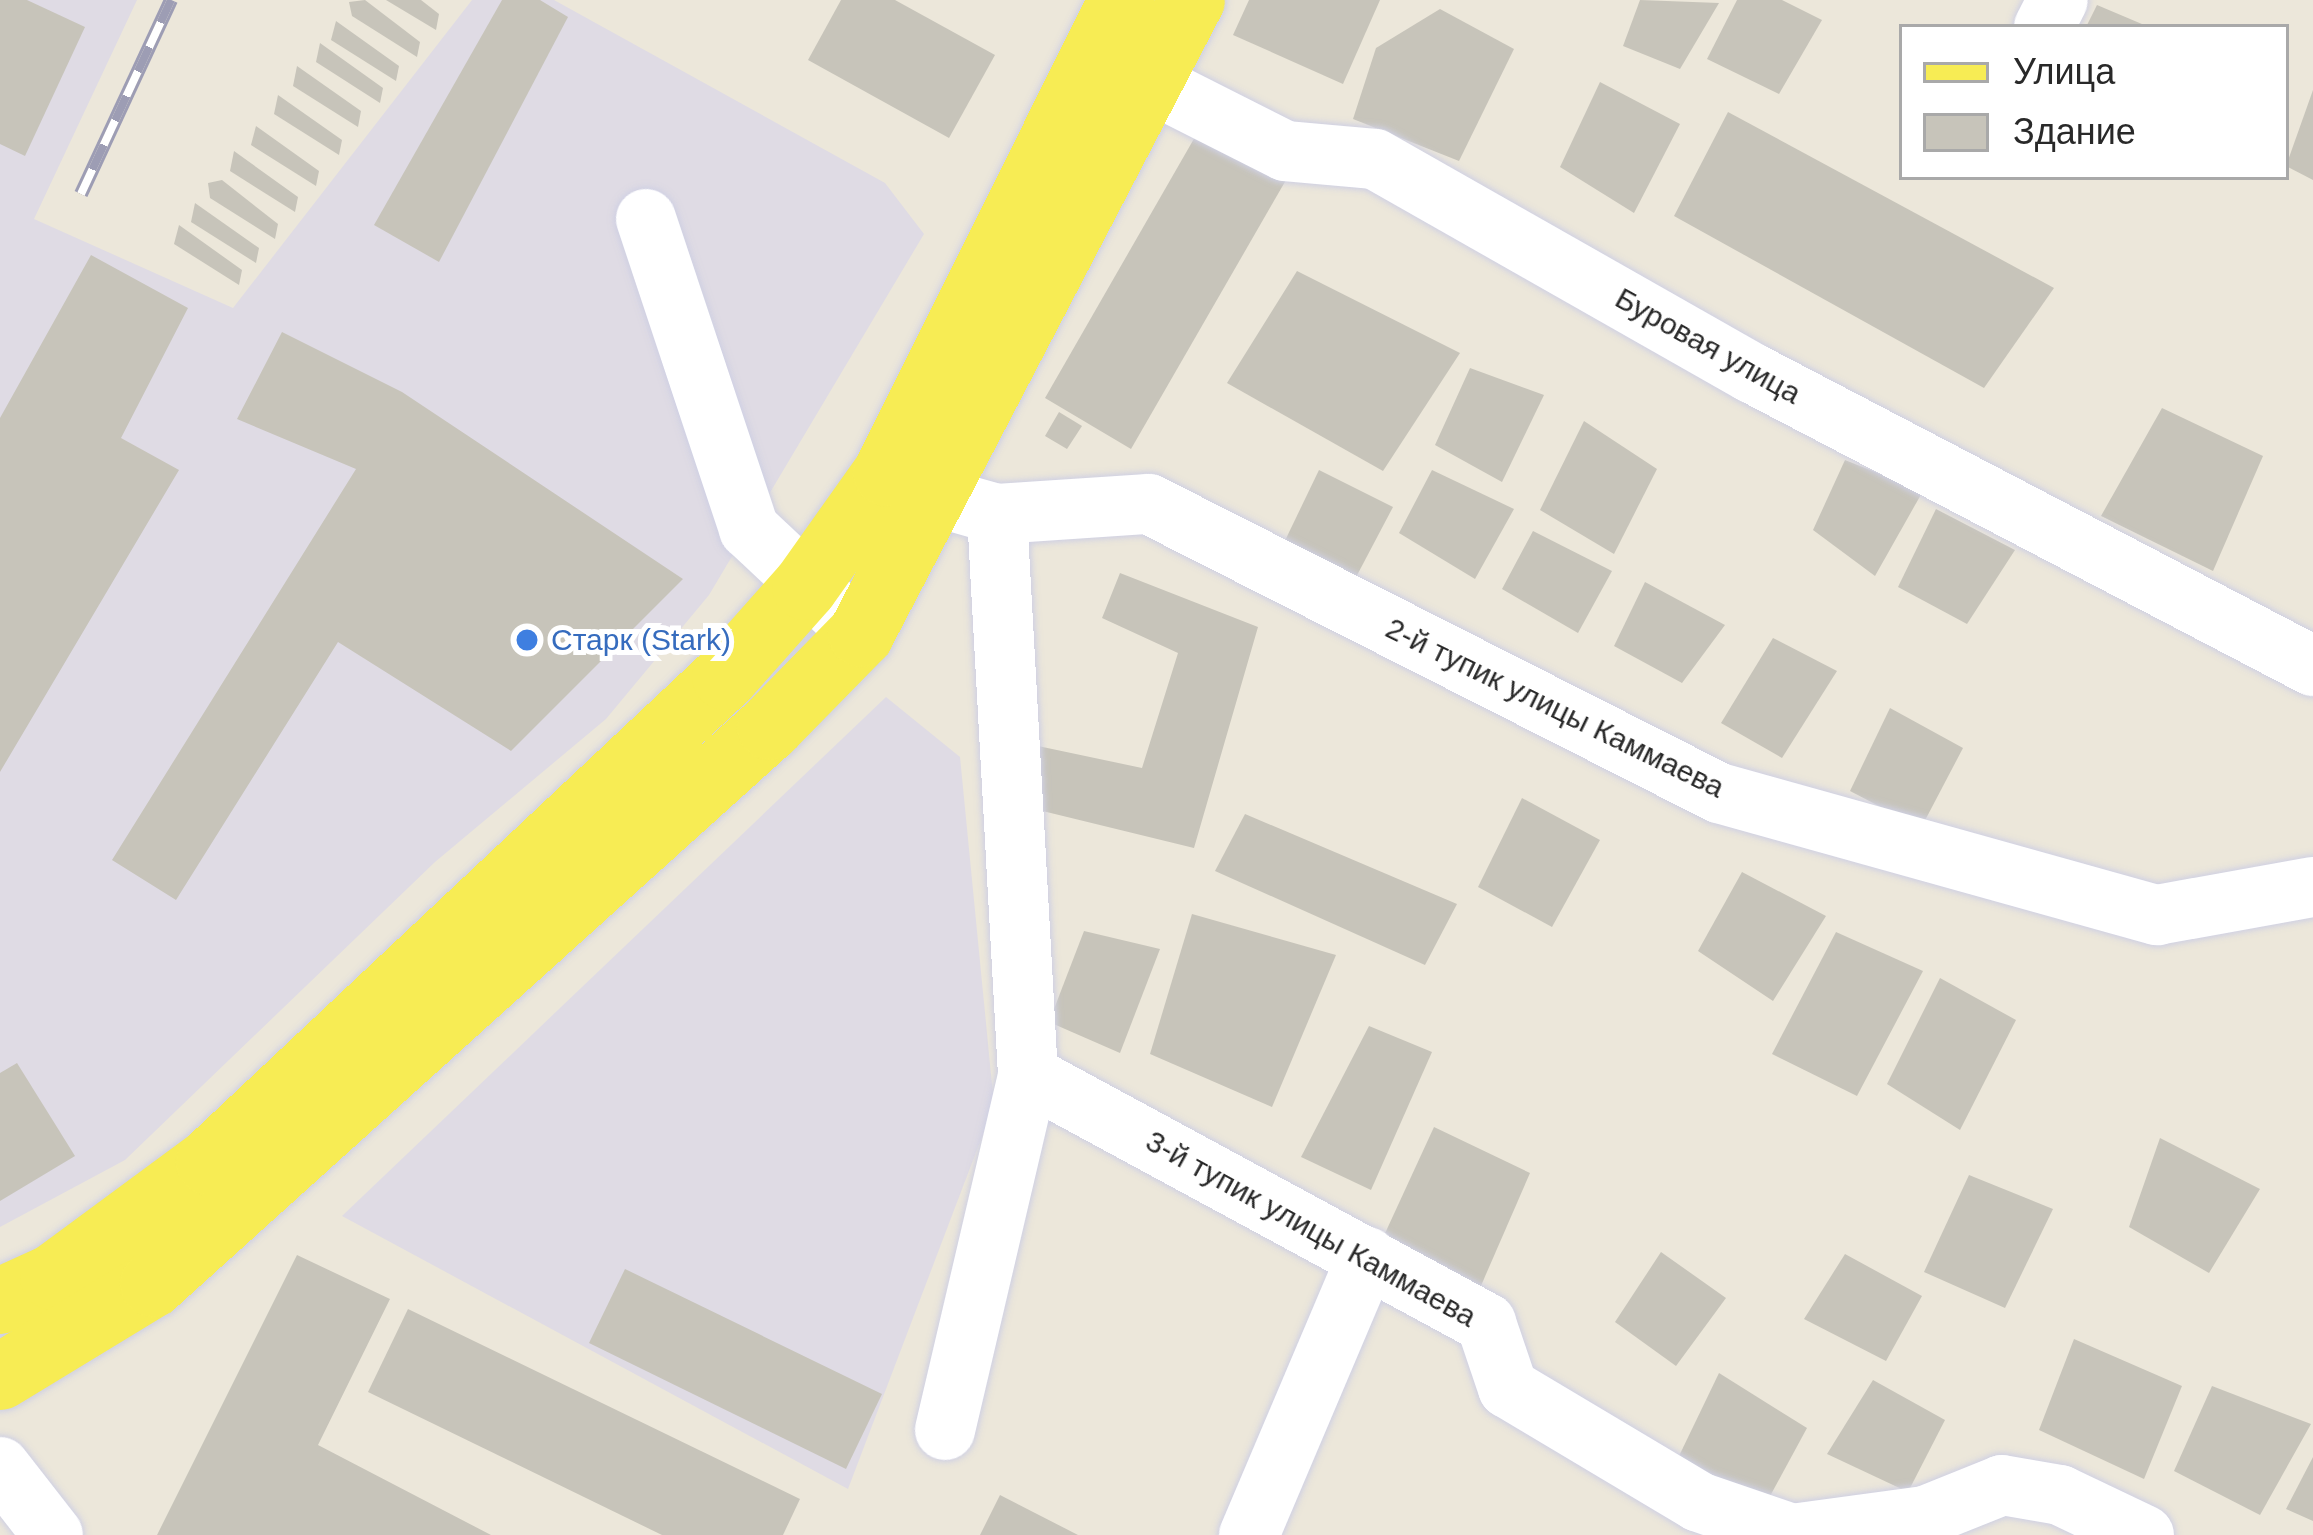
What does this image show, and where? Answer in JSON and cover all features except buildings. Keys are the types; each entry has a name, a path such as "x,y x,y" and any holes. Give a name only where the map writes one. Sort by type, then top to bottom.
{"main road":[{"path":"0,1377 153,1283 770,728 861,634 910,485 1124,46 1192,0"},
{"path":"0,1301 53,1277 209,1162 725,676 805,587 910,485"}],"street":[{"name":"Буровая улица","path":"1124,46 1285,151 1375,159 1753,373 2313,666"},
{"path":"646,219 749,529 805,587 861,634"},
{"name":"2-й тупик улицы Каммаева","path":"910,485 998,514 1149,504 1719,794 2157,914 2313,887"},
{"path":"945,1430 1028,1075 998,514"},
{"name":"3-й тупик улицы Каммаева","path":"1028,1075 1486,1323 1508,1388 1692,1519 1792,1534 1924,1516 2002,1485 2060,1495 2144,1535"},
{"path":"1250,1535 1367,1257"},
{"path":"0,1467 52,1535"}],"shaded area":[{"path":"0,0 137,0 34,219 233,308 472,0 554,0 885,183 924,234 709,595 606,719 435,862 125,1160 0,1227"},
{"path":"886,697 960,757 994,1105 848,1489 342,1216"}],"railway":[{"path":"81,194 171,0"}],"place":[{"name":"Старк (Stark)","path":"527,640"}]}
